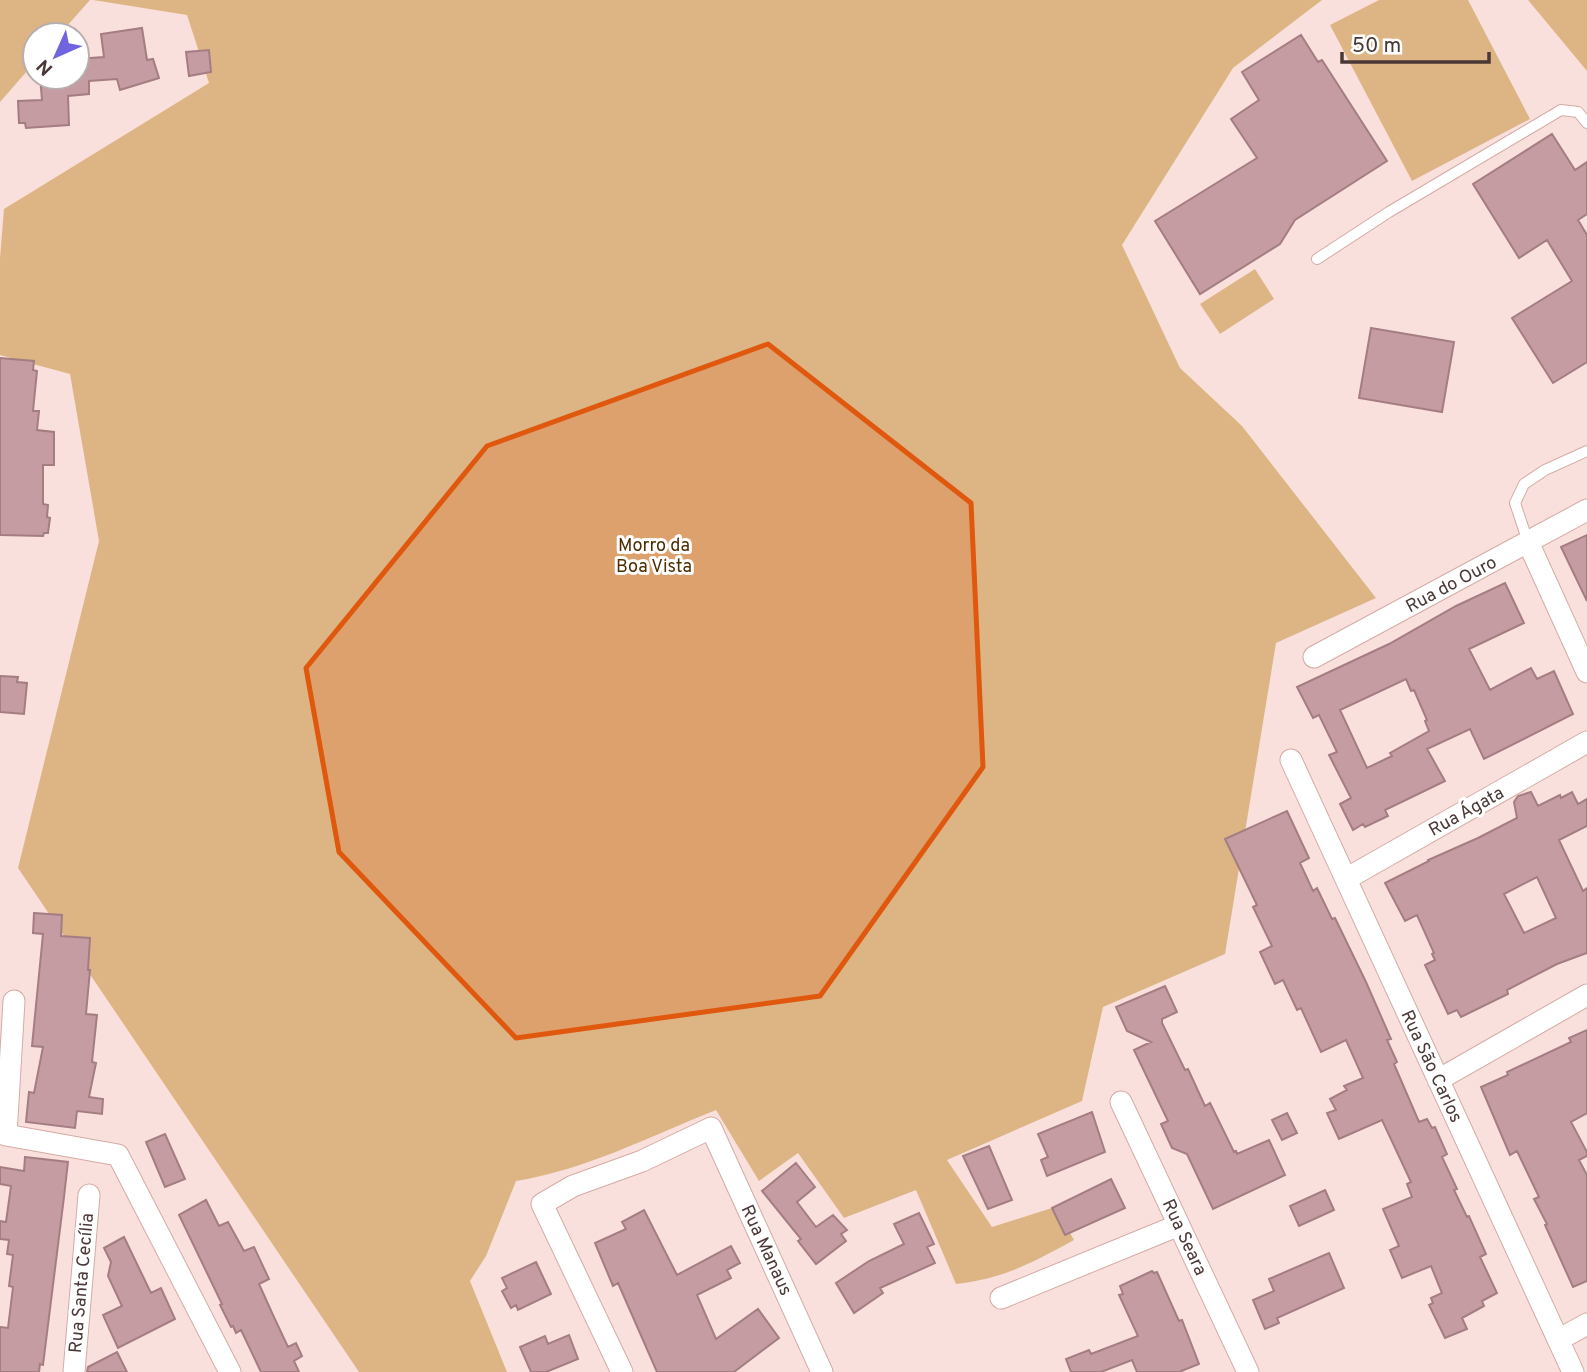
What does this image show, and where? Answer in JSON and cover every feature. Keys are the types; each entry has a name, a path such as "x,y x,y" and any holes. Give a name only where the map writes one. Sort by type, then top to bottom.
{"street":[{"name":"Rua do Ouro","path":"1314,657 1587,510"},
{"path":"1528,542 1587,672"},
{"name":"Rua Ágata","path":"1346,879 1587,742"},
{"name":"Rua São Carlos","path":"1292,760 1573,1372"},
{"path":"1438,1080 1587,995"},
{"path":"14,1001 6,1135 118,1155 230,1372"},
{"name":"Rua Seara","path":"1121,1102 1247,1372"},
{"name":"Rua Manaus","path":"622,1372 542,1204 573,1186 642,1161 710,1128 822,1372"},
{"name":"Rua Santa Cecília","path":"74,1372 89,1195"},
{"path":"1001,1298 1179,1225"},
{"path":"1558,1340 1587,1324"}],"lane":[{"path":"1317,259 1389,212 1561,110 1578,112 1587,123"},
{"path":"1528,542 1515,503 1524,484 1545,470 1587,451"}],"highlighted area":[{"path":"768,344 971,503 983,767 820,996 516,1038 339,852 306,668 487,446"}],"green space":[{"path":"0,0 90,0 71,21 21,21 21,78 0,102"},
{"name":"Morro da Boa Vista","path":"93,0 1322,0 1233,68 1122,245 1180,368 1242,426 1376,598 1276,643 1225,954 1103,1007 1082,1101 947,1160 992,1227 1055,1207 1074,1240 1003,1274 956,1284 916,1190 844,1218 798,1153 759,1181 716,1110 592,1161 516,1181 486,1256 470,1281 507,1372 359,1372 18,868 99,541 70,374 0,355 0,258 4,209 209,83 187,15"},
{"path":"1379,0 1468,0 1530,119 1412,181 1330,25"},
{"path":"1528,0 1587,0 1587,71"},
{"path":"1255,269 1274,299 1220,334 1200,304"}],"building":[{"path":"142,28 147,60 153,59 159,78 120,90 117,79 91,81 91,58 104,57 101,34"},
{"path":"1301,35 1318,62 1322,60 1387,161 1295,220 1280,244 1200,294 1155,221 1257,158 1231,119 1259,100 1242,72"},
{"path":"209,50 211,72 189,76 186,52"},
{"path":"41,91 89,91 89,94 68,96 69,125 26,128 25,123 19,123 18,101 42,100"},
{"path":"1552,134 1575,170 1587,162 1587,214 1578,220 1587,235 1587,362 1553,383 1512,318 1572,281 1547,240 1519,258 1473,184"},
{"path":"1371,328 1454,342 1442,412 1359,398"},
{"path":"0,358 34,361 33,370 37,371 33,411 39,411 37,430 54,432 54,465 43,465 43,504 48,505 47,517 50,518 48,533 43,536 0,535"},
{"path":"1587,535 1587,601 1561,547"},
{"path":"1505,583 1524,623 1469,649 1490,690 1531,668 1537,679 1554,671 1573,714 1484,759 1470,729 1427,749 1445,781 1385,810 1388,816 1353,830 1340,804 1351,798 1329,755 1337,752 1319,715 1313,718 1297,687 1389,644 1456,606","holes":["1406,679 1411,691 1414,690 1429,731 1390,753 1392,756 1367,768 1340,710"]},
{"path":"0,676 18,677 17,682 27,683 24,714 0,712"},
{"path":"1531,792 1538,806 1572,792 1578,804 1587,799 1587,826 1559,840 1583,891 1587,888 1587,953 1557,964 1507,990 1508,994 1461,1017 1457,1010 1448,1014 1425,965 1435,960 1432,954 1434,953 1417,915 1405,921 1385,883 1517,818 1514,802 1518,796","holes":["1537,877 1556,918 1524,933 1504,894"]},
{"path":"1287,811 1309,858 1300,863 1313,891 1317,888 1332,919 1335,918 1366,982 1391,1039 1387,1040 1397,1062 1394,1064 1419,1122 1427,1119 1432,1128 1435,1127 1447,1154 1442,1157 1457,1189 1454,1190 1486,1254 1480,1257 1497,1293 1482,1301 1484,1306 1462,1318 1467,1329 1445,1338 1429,1305 1433,1303 1431,1298 1442,1293 1431,1266 1402,1278 1390,1250 1399,1246 1383,1209 1412,1197 1407,1184 1411,1182 1382,1120 1339,1139 1327,1113 1336,1110 1330,1099 1347,1090 1344,1086 1363,1078 1346,1040 1321,1052 1301,1008 1297,1010 1283,980 1275,984 1260,952 1272,946 1253,907 1257,905 1225,839"},
{"path":"34,913 62,915 61,936 90,938 86,1014 97,1015 92,1062 96,1063 89,1097 103,1099 102,1114 77,1111 75,1128 26,1122 29,1092 34,1093 43,1047 32,1046 43,934 33,933"},
{"path":"1165,986 1177,1012 1162,1019 1162,1023 1205,1106 1210,1103 1234,1152 1237,1154 1269,1140 1285,1175 1213,1209 1187,1154 1172,1148 1161,1124 1168,1121 1134,1050 1151,1042 1127,1031 1116,1007"},
{"path":"1587,1030 1587,1113 1571,1122 1587,1152 1587,1156 1579,1160 1587,1175 1587,1281 1573,1287 1534,1199 1539,1197 1517,1151 1510,1155 1481,1087 1571,1042 1569,1038"},
{"path":"1092,1112 1105,1152 1047,1176 1041,1160 1048,1157 1038,1134"},
{"path":"1287,1113 1297,1133 1282,1140 1272,1120"},
{"path":"165,1134 185,1179 165,1187 146,1142"},
{"path":"989,1146 1012,1200 988,1209 963,1156"},
{"path":"25,1157 68,1162 64,1197 43,1365 40,1364 39,1372 0,1372 0,1327 8,1328 13,1287 9,1286 13,1255 7,1254 9,1240 0,1239 0,1221 6,1222 11,1186 0,1184 0,1167 24,1171"},
{"path":"796,1163 815,1187 797,1202 816,1227 833,1215 847,1230 841,1234 846,1241 816,1264 798,1241 801,1239 762,1191"},
{"path":"1111,1179 1125,1208 1065,1235 1052,1208"},
{"path":"1325,1190 1334,1210 1299,1226 1290,1206"},
{"path":"206,1200 219,1226 228,1222 244,1251 254,1247 269,1279 259,1284 288,1347 296,1343 302,1356 294,1361 299,1372 261,1372 241,1330 236,1333 233,1326 231,1327 179,1215"},
{"path":"644,1210 677,1275 731,1246 740,1263 727,1270 731,1278 697,1295 716,1339 758,1309 779,1338 734,1372 657,1372 618,1283 613,1286 595,1243 626,1229 622,1222"},
{"path":"919,1213 934,1244 927,1247 935,1263 880,1288 883,1293 854,1313 836,1283 869,1261 904,1244 894,1224"},
{"path":"124,1237 151,1293 161,1288 175,1319 118,1348 103,1315 122,1306 108,1276 111,1262 104,1248"},
{"path":"1329,1253 1344,1288 1277,1318 1279,1323 1265,1329 1253,1300 1274,1291 1269,1279"},
{"path":"536,1262 551,1294 518,1310 516,1305 511,1308 502,1291 507,1288 502,1278"},
{"path":"1152,1271 1157,1272 1179,1321 1182,1320 1199,1364 1179,1372 1137,1372 1132,1360 1101,1372 1071,1372 1066,1359 1089,1350 1091,1354 1138,1336 1119,1295 1123,1294 1120,1286"},
{"path":"569,1335 578,1359 546,1372 531,1372 520,1347 545,1336 548,1344"},
{"path":"117,1352 127,1372 87,1372 88,1367"}]}
